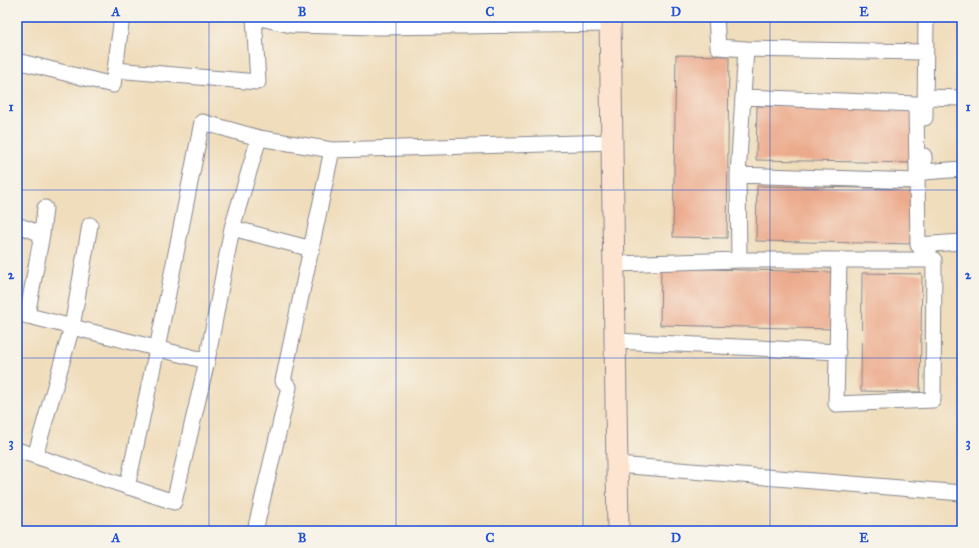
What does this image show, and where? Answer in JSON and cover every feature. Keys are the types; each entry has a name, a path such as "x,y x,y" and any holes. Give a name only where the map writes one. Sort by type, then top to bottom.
{"street":[{"path":"17,61 113,86 122,17"},
{"path":"115,70 258,82 255,17 291,21 378,22 610,20 618,531"},
{"path":"716,17 718,47 746,49 925,52"},
{"path":"926,17 924,172 962,169"},
{"path":"739,260 738,175 746,49"},
{"path":"744,97 916,104 918,245 934,260 932,400 836,404 839,260"},
{"path":"925,97 962,98"},
{"path":"127,487 157,349 202,122 259,138 332,150 613,142"},
{"path":"17,450 174,502 207,361 232,228 259,138"},
{"path":"255,531 289,387 283,381 332,150"},
{"path":"738,175 917,181"},
{"path":"45,208 42,234 22,314 207,361"},
{"path":"17,225 42,234"},
{"path":"36,456 72,327 90,225"},
{"path":"232,228 312,249"},
{"path":"918,245 962,242"},
{"path":"615,264 739,260 934,260"},
{"path":"616,341 838,352"},
{"path":"617,465 962,493"}],"building":[{"path":"676,55 729,56 727,238 673,237"},
{"path":"757,106 914,109 913,163 756,160"},
{"path":"757,186 915,189 915,244 756,241"},
{"path":"661,268 833,272 832,329 660,325"},
{"path":"862,273 922,274 920,392 861,391"}]}
